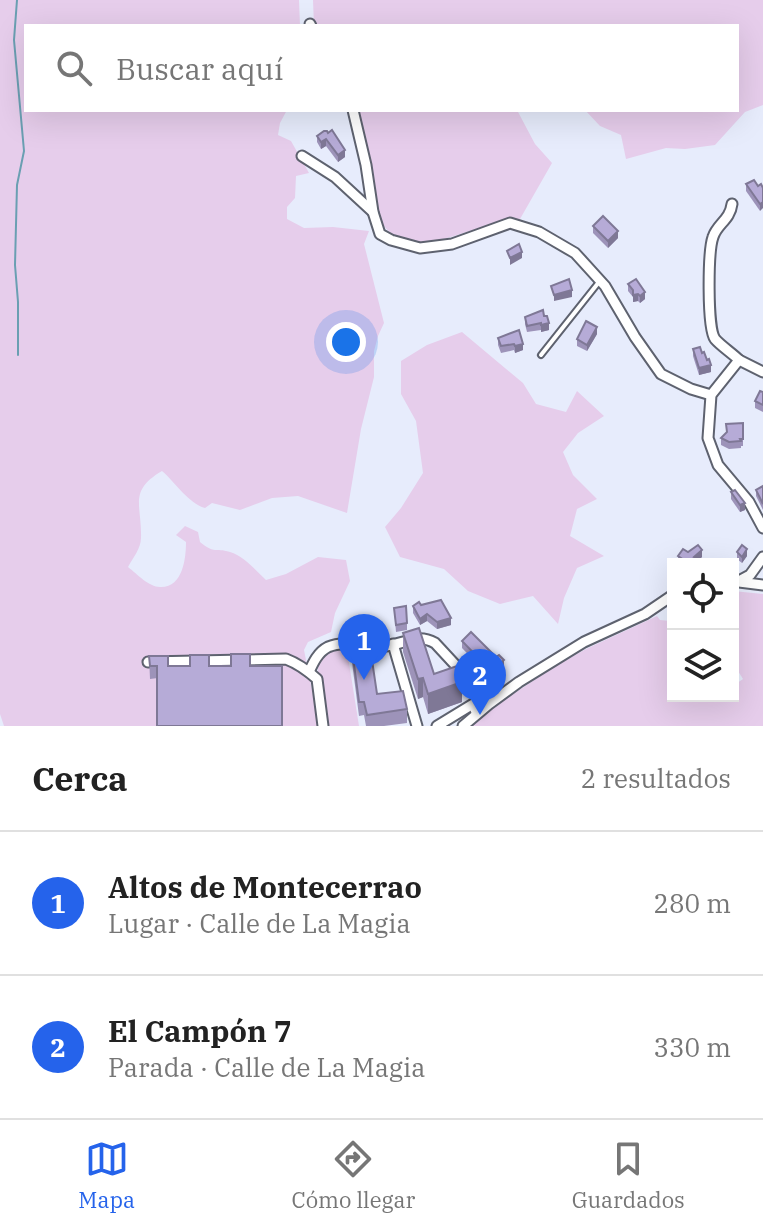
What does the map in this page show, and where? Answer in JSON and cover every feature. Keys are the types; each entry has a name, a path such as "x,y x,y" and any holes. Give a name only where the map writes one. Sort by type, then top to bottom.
{"street":[{"path":"353,112 380,234 420,248 452,244 510,223 539,232 575,253 600,280 661,374 711,395"},
{"path":"302,156 335,177 373,212"},
{"path":"732,204 731,214 713,235 710,325 713,337 739,360 763,372"},
{"path":"739,360 711,395 708,438 718,465 749,502 763,528"},
{"path":"739,580 750,575 763,557"},
{"path":"739,582 763,585"},
{"path":"467,723 519,682 584,642 629,623 667,599"},
{"path":"309,672 317,657 330,646 386,646 422,638 435,643 485,697"},
{"path":"393,644 417,726"},
{"path":"148,662 286,659 303,667 317,679 323,726"},
{"path":"437,726 485,697 519,682"},
{"path":"467,723 471,713 485,697"}],"lane":[{"path":"541,355 600,280"}],"shaded area":[{"path":"0,0 299,0 300,24 24,24 24,112 286,112 278,135 291,141 309,173 296,176 295,198 287,207 287,219 304,228 369,231 364,244 384,323 374,351 374,377 361,429 347,513 298,496 272,498 240,510 212,503 205,508 188,497 162,471 151,478 141,492 141,542 128,567 152,585 160,587 174,583 182,571 186,549 186,542 176,535 185,526 198,532 200,542 205,546 240,557 266,580 286,574 318,557 346,560 350,581 335,613 331,632 308,642 304,650 319,726 4,726 0,714"},
{"path":"313,0 763,0 763,105 745,112 715,145 666,148 626,159 621,135 600,126 587,112 739,112 739,24 314,24"},
{"path":"355,112 518,112 535,144 552,163 520,219 423,244 402,240 390,232 378,216"},
{"path":"462,332 523,383 536,404 566,412 577,391 604,416 578,433 563,452 573,475 597,499 577,509 570,536 604,556 577,568 564,598 558,624 533,596 500,604 468,591 444,569 400,557 385,527 423,473 416,421 401,394 401,361 427,345"},
{"path":"739,592 763,594 763,726 472,726 476,719 552,668 657,616 667,621 667,702 739,702 739,682 743,679 739,673"},
{"path":"334,650 347,650 359,726 327,726 318,667 322,658"}],"building":[{"path":"332,130 345,150 338,155 326,139 321,142 317,136"},
{"path":"754,180 763,188 763,202 760,204 746,184"},
{"path":"603,216 618,231 608,241 593,226"},
{"path":"519,244 522,252 510,258 507,251"},
{"path":"569,279 572,290 554,295 551,286"},
{"path":"636,279 645,292 640,296 633,295 628,284"},
{"path":"543,310 549,323 527,326 525,317"},
{"path":"586,321 597,327 587,345 577,339"},
{"path":"519,330 523,344 501,346 498,338"},
{"path":"700,347 711,365 699,368 693,349"},
{"path":"760,391 763,392 763,405 755,401"},
{"path":"743,423 741,441 729,442 721,438 727,432 726,424"},
{"path":"763,486 763,504 756,490"},
{"path":"735,490 745,503 740,505 731,492"},
{"path":"698,545 702,550 696,558 678,556 683,549 688,552"},
{"path":"742,545 747,549 742,557 737,552"},
{"path":"441,600 451,618 437,622 427,614 420,619 413,606 419,602 421,605"},
{"path":"406,606 407,623 396,625 394,608"},
{"path":"419,628 434,674 457,666 462,682 428,694 423,678 418,679 403,633"},
{"path":"471,632 496,657 499,655 504,660 491,671 462,641"},
{"path":"369,640 377,694 403,691 407,709 367,715 364,702 359,702 351,642"},
{"path":"231,654 250,654 250,666 282,666 282,726 157,726 157,666 150,666 149,656 168,656 168,666 190,666 190,655 209,655 209,666 231,666"}],"waterway":[{"path":"17,0 14,40 24,151 17,185 15,265 18,355"}],"place":[{"name":"Altos de Montecerrao","path":"364,680"},
{"name":"El Campón 7","path":"480,715"}]}
